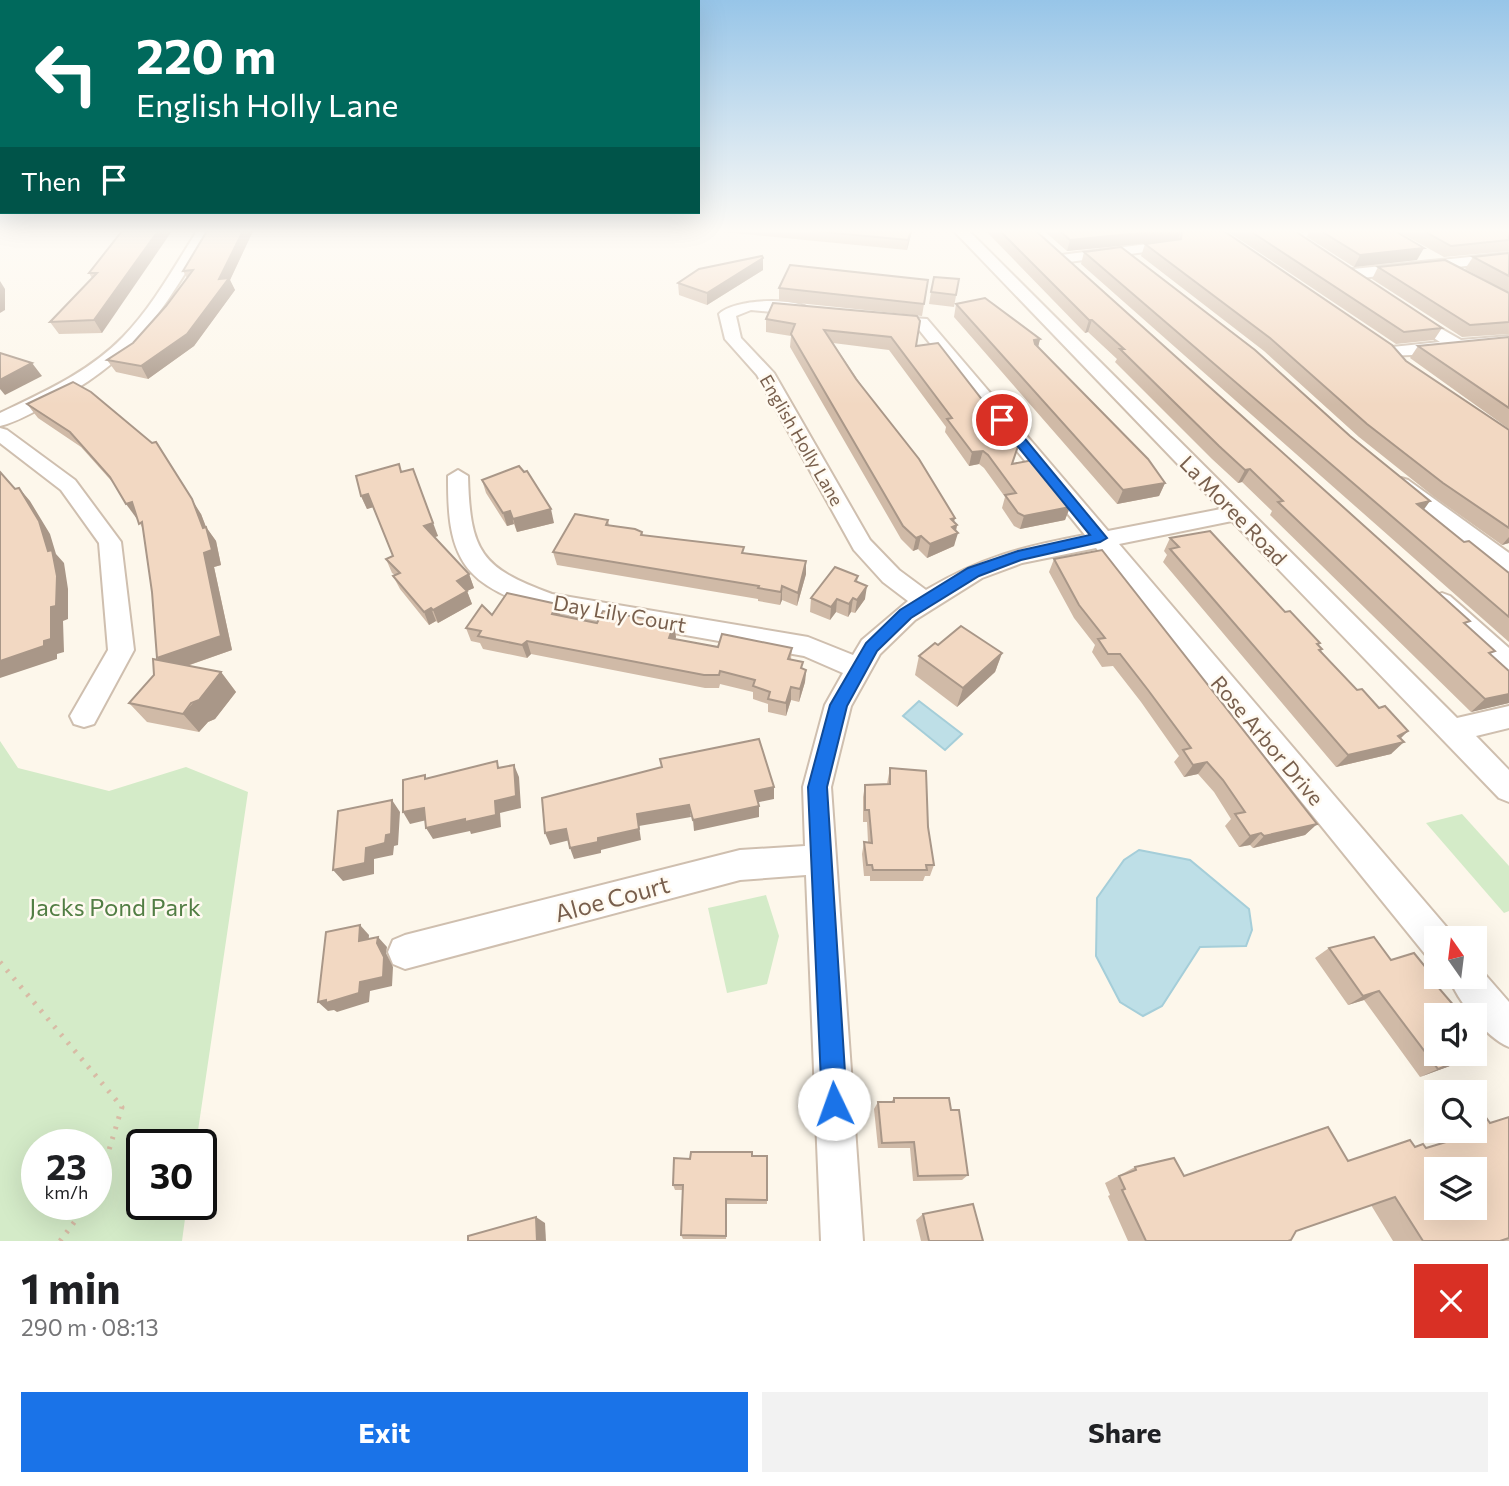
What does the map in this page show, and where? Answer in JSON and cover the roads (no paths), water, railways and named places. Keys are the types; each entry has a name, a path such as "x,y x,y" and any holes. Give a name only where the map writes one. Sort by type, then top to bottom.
{"street":[{"path":"0,420 64,390 117,353 150,316 167,289"},
{"name":"La Moree Road","path":"1017,289 1509,789"},
{"name":"English Holly Lane","path":"827,313 750,305 727,314 733,340 765,373 862,545 891,576 925,602"},
{"path":"1396,307 1461,348"},
{"path":"867,317 921,322 1100,538"},
{"path":"1405,368 1387,348 1461,348 1509,341"},
{"path":"0,434 68,485 110,542 121,650 83,716"},
{"path":"1381,469 1509,564"},
{"name":"Day Lily Court","path":"458,475 458,511 474,562 509,587 549,602 808,647 858,668"},
{"path":"842,1241 817,787 838,705 858,668 871,647 906,614 974,572 1018,556 1236,513"},
{"name":"Rose Arbor Drive","path":"1100,538 1424,926"},
{"path":"1428,590 1509,663"},
{"path":"1452,731 1509,717"},
{"name":"Aloe Court","path":"405,952 740,865 821,859"},
{"path":"1476,989 1509,1029"}],"water":[{"path":"919,701 962,734 945,750 903,716"},
{"path":"1139,850 1190,860 1249,909 1252,930 1246,946 1200,947 1162,1006 1143,1016 1120,1002 1096,956 1097,898 1124,860"}],"park label":[{"name":"Jacks Pond Park","path":"115,906"}]}
